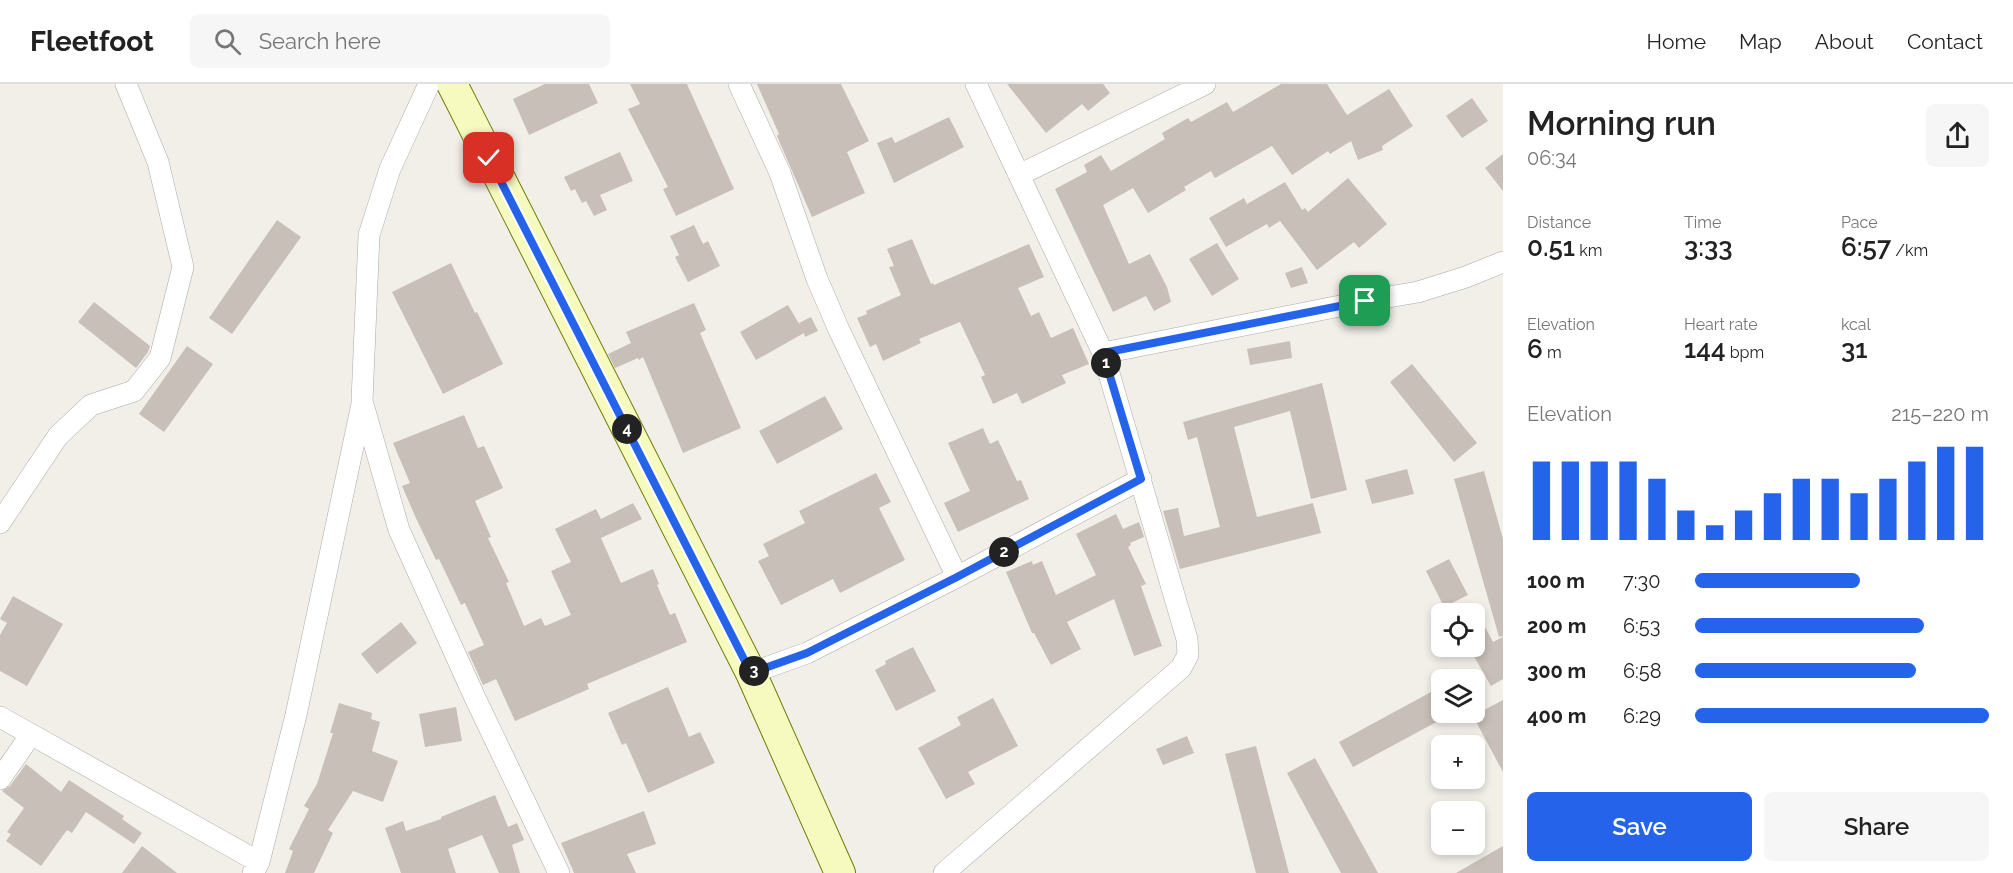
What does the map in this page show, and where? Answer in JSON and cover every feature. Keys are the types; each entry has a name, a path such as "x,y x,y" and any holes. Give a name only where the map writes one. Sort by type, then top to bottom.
{"main road":[{"path":"452,84 751,673 840,873"}],"street":[{"path":"0,523 58,436 91,405 134,391 160,358 183,267 158,162 126,84"},
{"path":"0,717 256,867 296,715 362,401 369,235 390,169 429,84"},
{"path":"739,84 780,173 817,279 835,320 957,577"},
{"path":"944,873 1173,676 1186,661 1188,654 1187,639 1103,353 976,84"},
{"path":"1019,176 1205,84"},
{"path":"1103,353 1418,292 1466,277 1503,262"},
{"path":"362,401 399,530 476,700 560,873"},
{"path":"751,673 807,653 957,577 1141,479"},
{"path":"0,779 30,736"}],"building":[{"path":"545,84 589,84 598,103 529,135 513,99"},
{"path":"630,84 687,84 734,189 676,216 663,189 668,187 628,109 640,104"},
{"path":"757,84 841,84 869,141 847,152 865,193 812,217"},
{"path":"1007,84 1103,84 1110,93 1088,111 1082,104 1046,133"},
{"path":"1281,84 1327,84 1347,115 1389,89 1413,126 1382,146 1383,150 1358,160 1351,141 1330,154 1328,151 1292,175 1272,146 1215,178 1211,171 1184,187 1186,190 1148,213 1133,188 1103,205 1129,264 1150,254 1167,287 1171,302 1154,311 1146,296 1113,312 1055,189 1087,172 1084,165 1101,155 1111,171 1165,139 1162,133 1188,118 1191,122 1227,102 1233,112"},
{"path":"1472,98 1488,121 1462,138 1446,116"},
{"path":"949,117 964,147 894,183 877,143 892,137 895,143"},
{"path":"620,152 633,181 600,195 607,210 594,216 586,201 582,203 575,189 571,191 564,177"},
{"path":"1503,154 1503,191 1485,168"},
{"path":"1348,178 1387,224 1359,248 1354,242 1317,270 1280,221 1269,228 1267,224 1226,247 1209,218 1244,198 1247,204 1285,182 1302,210 1305,208 1308,212"},
{"path":"277,220 301,237 232,334 209,318"},
{"path":"694,225 703,244 708,241 720,266 688,282 675,257 679,255 670,236"},
{"path":"912,239 931,284 934,285 1029,244 1044,277 1018,288 1031,316 1039,312 1051,338 1073,328 1089,364 1062,375 1066,383 1022,404 1017,393 993,404 981,377 985,375 960,322 919,339 921,343 883,361 876,344 870,347 857,318 867,314 866,311 901,295 889,267 894,266 887,249"},
{"path":"1217,243 1239,279 1212,296 1189,259"},
{"path":"451,263 503,364 443,394 392,292"},
{"path":"1302,267 1308,283 1291,288 1285,273"},
{"path":"94,302 150,346 136,368 78,322"},
{"path":"694,303 706,330 700,333 741,428 683,453 643,357 615,368 608,354 631,343 626,332"},
{"path":"788,305 801,327 799,323 811,317 818,331 805,337 804,333 756,360 740,332"},
{"path":"1290,341 1292,358 1250,365 1247,349"},
{"path":"187,346 213,364 164,432 139,414"},
{"path":"1412,364 1477,443 1454,462 1390,382"},
{"path":"1322,383 1347,490 1311,499 1290,411 1234,427 1257,517 1313,503 1321,533 1180,569 1163,511 1178,508 1184,536 1220,527 1197,437 1188,440 1183,422"},
{"path":"825,396 843,429 777,464 759,431"},
{"path":"464,415 478,448 484,446 503,488 475,501 491,537 488,538 509,582 506,583 524,626 541,618 545,626 571,615 551,571 571,562 555,529 596,509 601,519 633,503 642,519 601,538 621,583 653,569 670,615 675,613 687,642 587,684 589,689 515,721 496,679 483,685 468,652 484,645 465,603 461,605 415,516 402,486 410,483 393,443"},
{"path":"983,428 990,444 998,440 1017,481 1021,480 1029,499 958,532 944,503 970,491 948,443"},
{"path":"1407,469 1414,494 1372,504 1365,480"},
{"path":"1484,471 1503,539 1503,636 1499,637 1454,479"},
{"path":"876,473 891,502 879,508 905,560 840,593 833,579 781,605 758,561 769,556 763,544 805,523 799,511"},
{"path":"1116,514 1123,529 1139,522 1144,537 1130,543 1128,547 1146,584 1141,586 1162,646 1134,656 1114,599 1067,622 1081,649 1051,665 1032,633 1006,572 1032,561 1033,565 1042,561 1056,595 1096,575 1076,534"},
{"path":"1449,559 1468,595 1452,603 1442,603 1426,571"},
{"path":"13,596 63,624 27,686 0,671 0,635 7,623 0,619"},
{"path":"401,622 417,643 377,674 361,654"},
{"path":"1485,627 1493,642 1503,637 1503,679 1491,686 1485,676 1485,669 1481,669 1474,657 1485,657"},
{"path":"913,647 936,691 896,711 875,670 886,664 885,661"},
{"path":"668,687 689,737 700,732 715,763 648,793 626,743 622,745 608,713"},
{"path":"1431,692 1431,723 1435,723 1353,767 1339,742"},
{"path":"993,698 1018,746 968,772 975,784 946,799 918,748 961,725 957,717"},
{"path":"1503,700 1503,772 1477,723 1485,723 1485,710"},
{"path":"339,703 372,713 371,719 380,722 372,751 398,761 383,802 353,791 328,830 333,833 314,873 285,873 293,851 289,849 309,809 304,806 317,784 333,733 330,733"},
{"path":"456,707 462,741 425,747 419,714"},
{"path":"1187,736 1194,753 1163,765 1156,749"},
{"path":"1256,746 1289,873 1256,873 1225,754"},
{"path":"1315,758 1378,873 1341,873 1287,773"},
{"path":"26,764 61,792 69,780 124,816 122,819 142,833 134,844 86,812 72,833 67,830 41,866 6,841 11,834 7,832 24,808 2,791 10,786"},
{"path":"495,795 508,827 517,823 524,840 512,845 520,873 499,873 482,835 448,849 456,873 401,873 385,828 403,821 406,831 441,819 441,817"},
{"path":"644,811 656,844 627,854 636,873 574,873 561,843"},
{"path":"142,846 177,873 122,873"},
{"path":"1503,846 1503,873 1456,873"}],"route":[{"path":"489,158 751,673 807,653 957,577 1141,479 1103,353 1365,301"}]}
